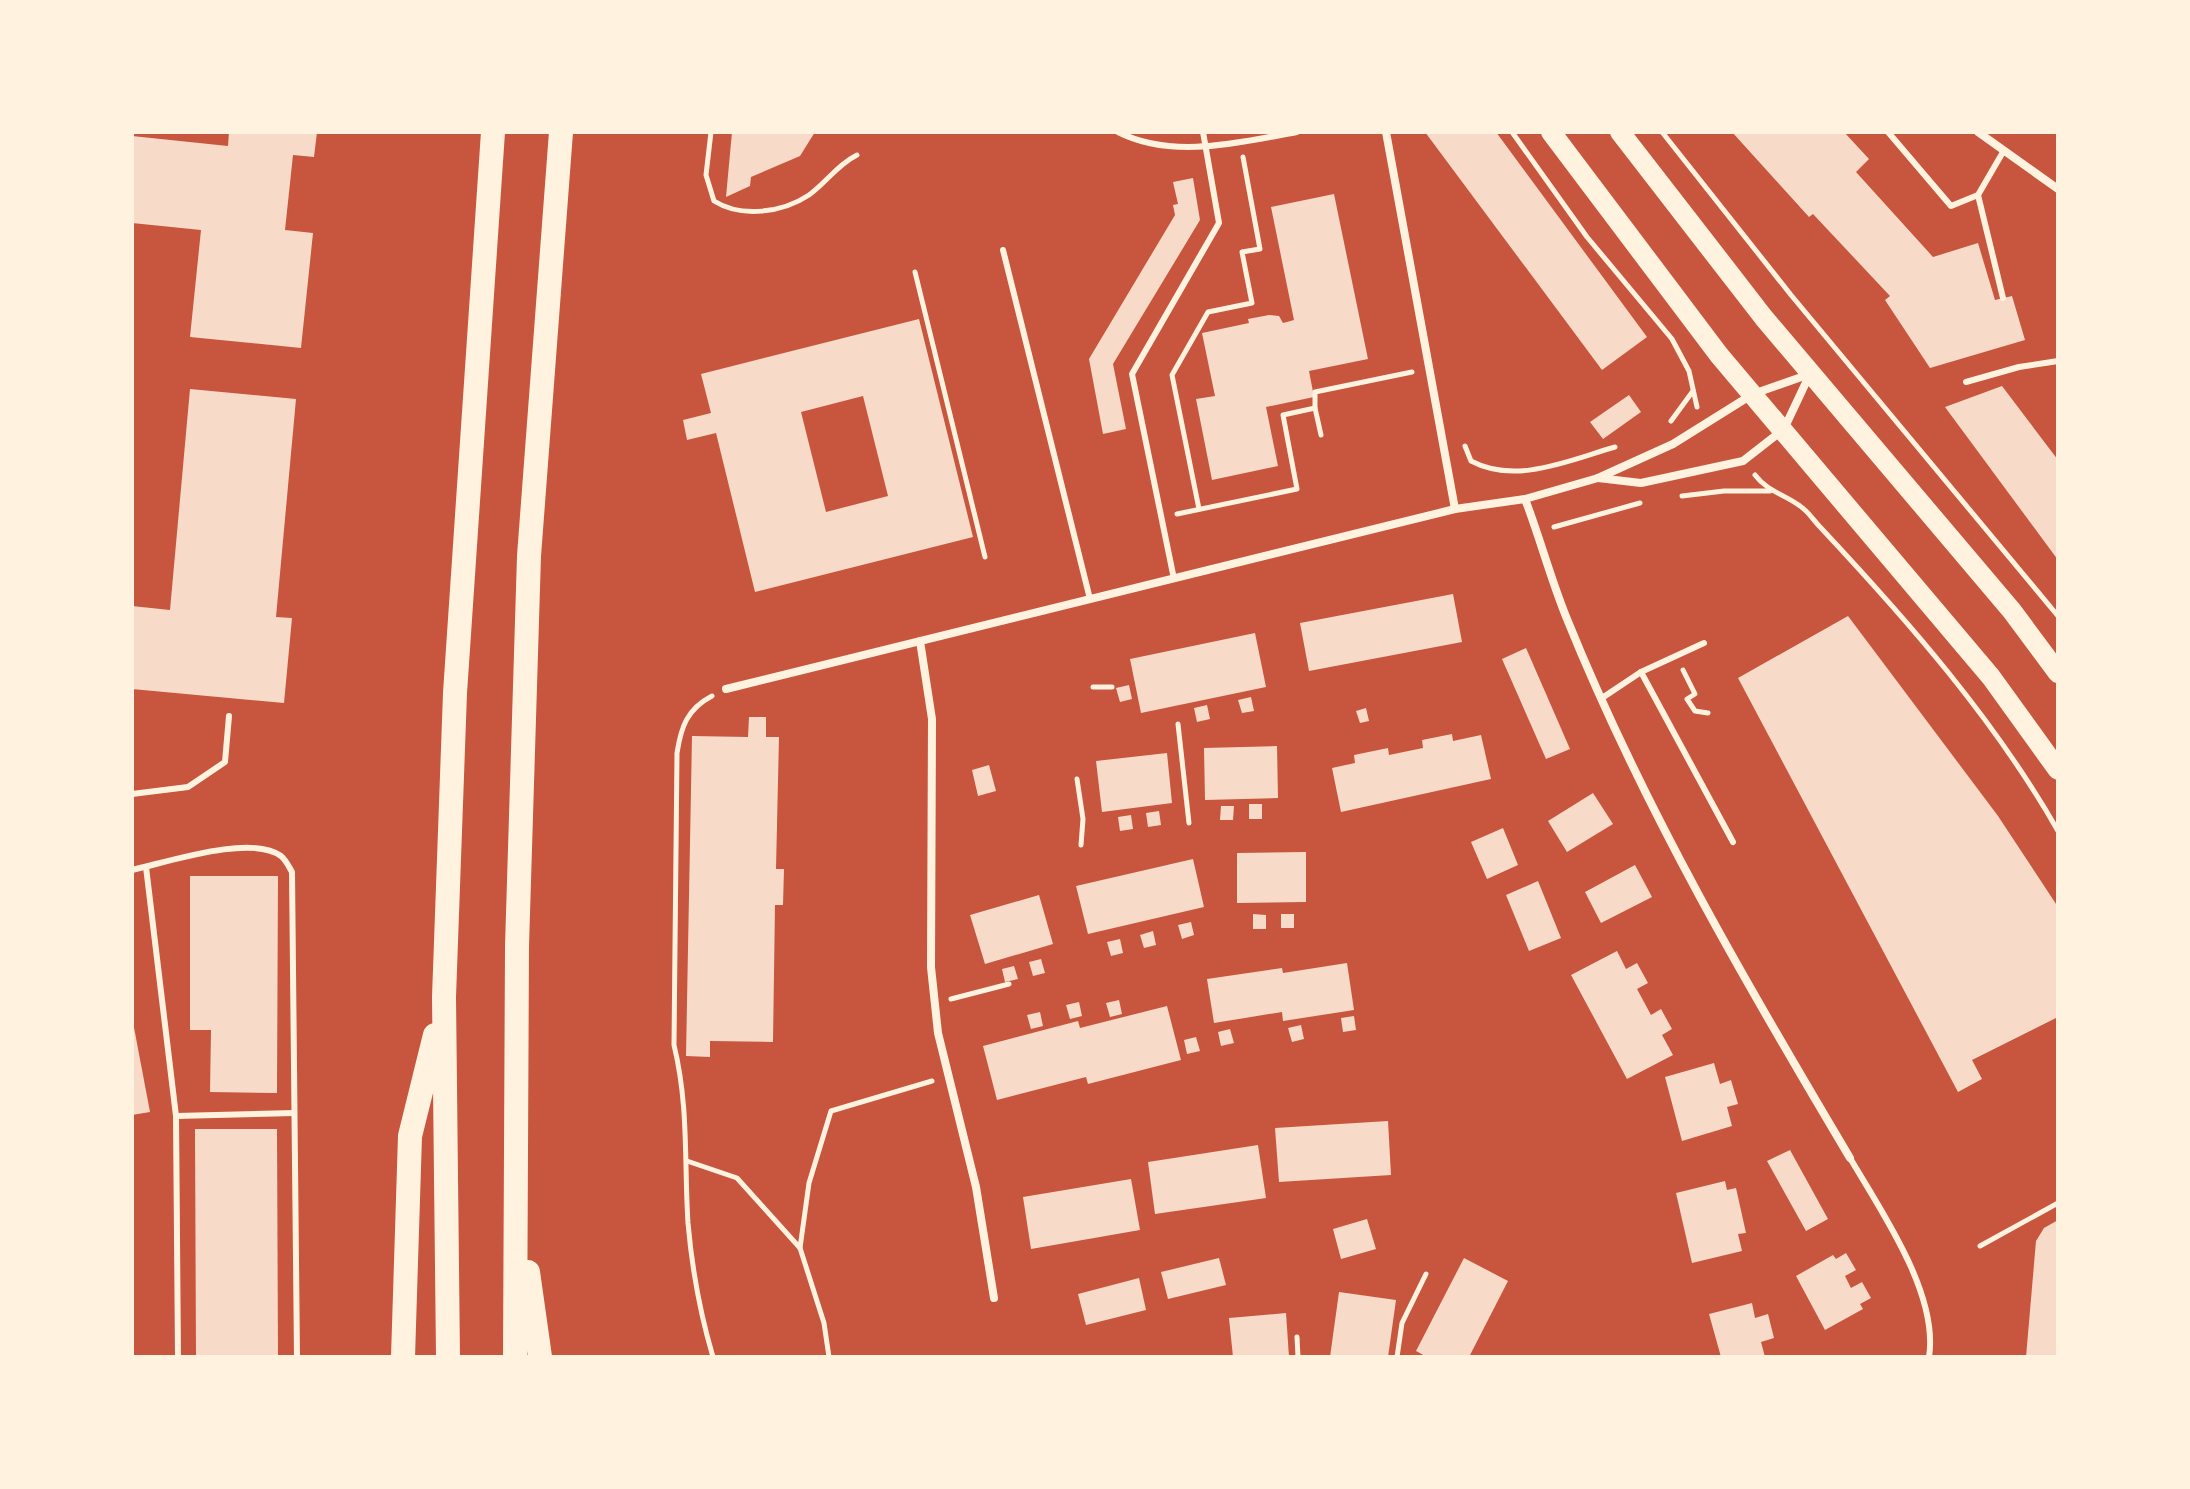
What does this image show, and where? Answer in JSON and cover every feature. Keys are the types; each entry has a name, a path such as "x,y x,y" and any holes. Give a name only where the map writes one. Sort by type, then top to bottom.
{"highway":[{"path":"448,1357 444,997 463,540 493,132"},
{"path":"515,1357 517,946 529,556 561,132"},
{"path":"403,1357 410,1136 444,997"},
{"path":"515,1186 540,1357"}],"main road":[{"path":"1551,132 1719,355 1991,677 2058,770"},
{"path":"1620,132 1764,318 2012,611 2058,673"}],"street":[{"path":"1386,132 1455,509"},
{"path":"1978,132 2058,189"},
{"path":"726,689 1455,509 1525,499 1598,478 1673,444 1753,394 1810,374"},
{"path":"1598,478 1641,483 1743,461 1784,429 1810,374"},
{"path":"1525,499 1566,618 1602,698 1753,994 1850,1158"},
{"path":"920,641 932,719 931,967 935,1004 948,1077 976,1187 994,1298"}],"lane":[{"path":"1118,132 1169,147 1206,146 1297,132"},
{"path":"1174,579 1132,374 1219,223 1203,132"},
{"path":"1888,132 1951,206 1978,195 2003,152"},
{"path":"1978,195 2003,298"},
{"path":"1003,250 1090,599"},
{"path":"1966,382 2019,367 2058,361"},
{"path":"1602,698 1641,672 1704,643"},
{"path":"1641,672 1733,842"},
{"path":"132,794 188,787 225,762 229,716"},
{"path":"132,870 242,847 267,850 283,857 292,872 297,1357"},
{"path":"146,867 176,1116 178,1357"},
{"path":"176,1116 294,1113"},
{"path":"1850,1158 1914,1275 1924,1301 1929,1357"}],"path":[{"path":"711,132 706,175 714,201 728,210 752,213 808,195 840,164 857,155"},
{"path":"1512,132 1587,237 1672,339 1691,378 1696,406 1712,422"},
{"path":"1662,132 1791,295 2058,616"},
{"path":"1199,509 1172,375 1208,312 1252,303 1242,252 1260,249 1240,142"},
{"path":"915,272 985,557"},
{"path":"1764,318 1791,295"},
{"path":"1691,378 1719,355"},
{"path":"1321,435 1315,392 1413,372"},
{"path":"1658,428 1672,421 1693,391"},
{"path":"1180,529 1176,514 1297,489 1283,415 1315,408"},
{"path":"1461,438 1471,461 1499,473 1528,470 1618,446"},
{"path":"1743,461 1770,491 1800,506 1866,576 1952,679 2035,790 2058,831"},
{"path":"1671,498 1724,491 1770,491"},
{"path":"1537,530 1645,502"},
{"path":"1676,655 1695,694 1687,699 1695,711 1708,713"},
{"path":"1093,687 1112,687"},
{"path":"713,1357 694,1275 685,1091 674,1045 677,753 681,729 691,710 726,689"},
{"path":"1178,724 1189,823"},
{"path":"1077,779 1083,819 1081,845"},
{"path":"935,1004 1009,984"},
{"path":"800,1248 809,1183 831,1111 948,1077"},
{"path":"687,1161 737,1178 800,1248 824,1323 829,1357"},
{"path":"1980,1246 2058,1203"},
{"path":"1397,1357 1402,1323 1426,1274"},
{"path":"1297,1337 1298,1357"}],"building":[{"path":"229,132 317,132 314,157 293,155 285,230 313,233 301,348 190,337 201,230 132,223 132,136 228,146"},
{"path":"732,132 815,132 800,156 751,177 750,186 726,197"},
{"path":"1425,132 1496,132 1647,337 1602,370"},
{"path":"1732,132 1844,132 1869,159 1856,172 1933,257 1978,243 1995,300 2012,296 2025,340 1930,368 1885,300 1890,296 1813,214 1809,217"},
{"path":"1193,178 1200,220 1113,364 1126,429 1103,434 1089,359 1175,215 1173,205 1178,204 1173,182"},
{"path":"1334,194 1368,359 1309,371 1314,397 1266,407 1278,466 1212,480 1196,399 1215,396 1202,333 1249,323 1248,319 1269,315 1279,316 1283,323 1294,320 1271,207"},
{"path":"919,319 973,537 755,592 716,433 687,440 683,420 711,413 701,374","holes":["863,396 888,496 826,512 801,412"]},
{"path":"2002,386 2058,460 2058,560 1945,407"},
{"path":"190,389 296,399 276,617 292,618 284,703 132,689 132,606 170,610"},
{"path":"1629,395 1641,412 1603,439 1590,422"},
{"path":"1453,594 1462,642 1309,671 1300,623"},
{"path":"1848,616 1998,816 2058,907 2058,1017 1972,1060 1982,1079 1958,1092 1738,678"},
{"path":"1255,633 1266,687 1141,713 1130,659"},
{"path":"1526,648 1570,749 1546,759 1502,659"},
{"path":"1129,685 1132,699 1120,702 1116,688"},
{"path":"1251,697 1254,711 1242,713 1238,700"},
{"path":"1207,705 1210,719 1197,722 1194,708"},
{"path":"1366,708 1369,721 1360,723 1356,711"},
{"path":"749,717 766,717 766,737 779,737 776,869 784,869 783,905 775,905 773,1042 710,1041 710,1057 686,1056 692,736 748,737"},
{"path":"1452,734 1453,741 1481,735 1491,779 1341,812 1332,768 1355,763 1354,755 1388,748 1389,755 1423,748 1422,740"},
{"path":"1277,746 1278,798 1205,800 1204,748"},
{"path":"1167,753 1172,803 1102,812 1096,761"},
{"path":"989,765 996,791 978,796 972,770"},
{"path":"1593,793 1613,824 1567,852 1548,821"},
{"path":"1249,804 1262,804 1262,819 1249,819"},
{"path":"1221,806 1234,806 1233,820 1220,820"},
{"path":"1159,811 1161,825 1148,827 1146,813"},
{"path":"1131,815 1133,829 1120,831 1118,817"},
{"path":"1503,828 1518,865 1487,879 1471,842"},
{"path":"1306,852 1306,902 1237,903 1237,853"},
{"path":"1193,859 1204,907 1088,934 1076,886"},
{"path":"1635,865 1652,897 1601,923 1585,892"},
{"path":"190,876 278,876 277,1093 210,1092 211,1030 190,1030"},
{"path":"1538,881 1561,938 1529,951 1506,895"},
{"path":"1039,895 1053,944 985,964 970,915"},
{"path":"1253,914 1266,915 1266,929 1253,929"},
{"path":"1281,914 1294,914 1294,928 1281,928"},
{"path":"1191,922 1194,935 1182,939 1178,925"},
{"path":"1153,931 1156,945 1144,948 1140,935"},
{"path":"1120,939 1123,953 1111,956 1107,942"},
{"path":"1617,951 1626,969 1637,963 1648,983 1637,989 1651,1015 1661,1009 1672,1029 1662,1035 1673,1055 1627,1079 1571,975"},
{"path":"1041,959 1045,973 1033,976 1029,962"},
{"path":"1347,963 1354,1010 1283,1021 1282,1012 1214,1023 1207,979 1282,968 1283,973"},
{"path":"1014,966 1018,979 1005,982 1002,969"},
{"path":"1119,1000 1122,1014 1110,1017 1106,1003"},
{"path":"1079,1002 1082,1016 1070,1019 1066,1005"},
{"path":"1167,1006 1181,1060 1088,1084 1086,1077 997,1100 983,1046 1078,1021 1080,1028"},
{"path":"1040,1012 1043,1026 1031,1029 1027,1015"},
{"path":"1354,1016 1356,1030 1343,1032 1341,1018"},
{"path":"132,1017 150,1112 132,1115"},
{"path":"1301,1025 1304,1039 1292,1042 1288,1028"},
{"path":"1230,1029 1234,1043 1221,1046 1218,1032"},
{"path":"1196,1037 1200,1051 1187,1054 1184,1040"},
{"path":"1714,1063 1720,1084 1731,1080 1738,1104 1727,1107 1732,1126 1682,1141 1665,1077"},
{"path":"1388,1121 1391,1175 1279,1182 1275,1128"},
{"path":"195,1129 277,1129 278,1357 196,1357"},
{"path":"1258,1145 1266,1198 1155,1214 1148,1162"},
{"path":"1790,1150 1828,1219 1806,1231 1767,1161"},
{"path":"1131,1179 1140,1230 1031,1249 1023,1197"},
{"path":"1725,1181 1727,1190 1736,1188 1746,1233 1738,1234 1742,1251 1692,1263 1676,1193"},
{"path":"1367,1219 1376,1249 1341,1259 1333,1229"},
{"path":"2058,1220 2058,1357 2026,1357 2036,1241 2044,1228"},
{"path":"1846,1253 1856,1270 1845,1276 1851,1288 1862,1282 1871,1298 1860,1304 1863,1309 1825,1330 1796,1276 1833,1255 1836,1259"},
{"path":"1219,1258 1226,1285 1168,1299 1161,1272"},
{"path":"1464,1258 1508,1281 1469,1357 1427,1357 1416,1351"},
{"path":"1139,1278 1146,1310 1086,1325 1078,1294"},
{"path":"1339,1292 1396,1300 1388,1357 1330,1357"},
{"path":"1752,1303 1755,1318 1768,1314 1774,1338 1761,1342 1765,1357 1721,1357 1709,1314"},
{"path":"1286,1313 1289,1357 1233,1357 1229,1318"}]}
